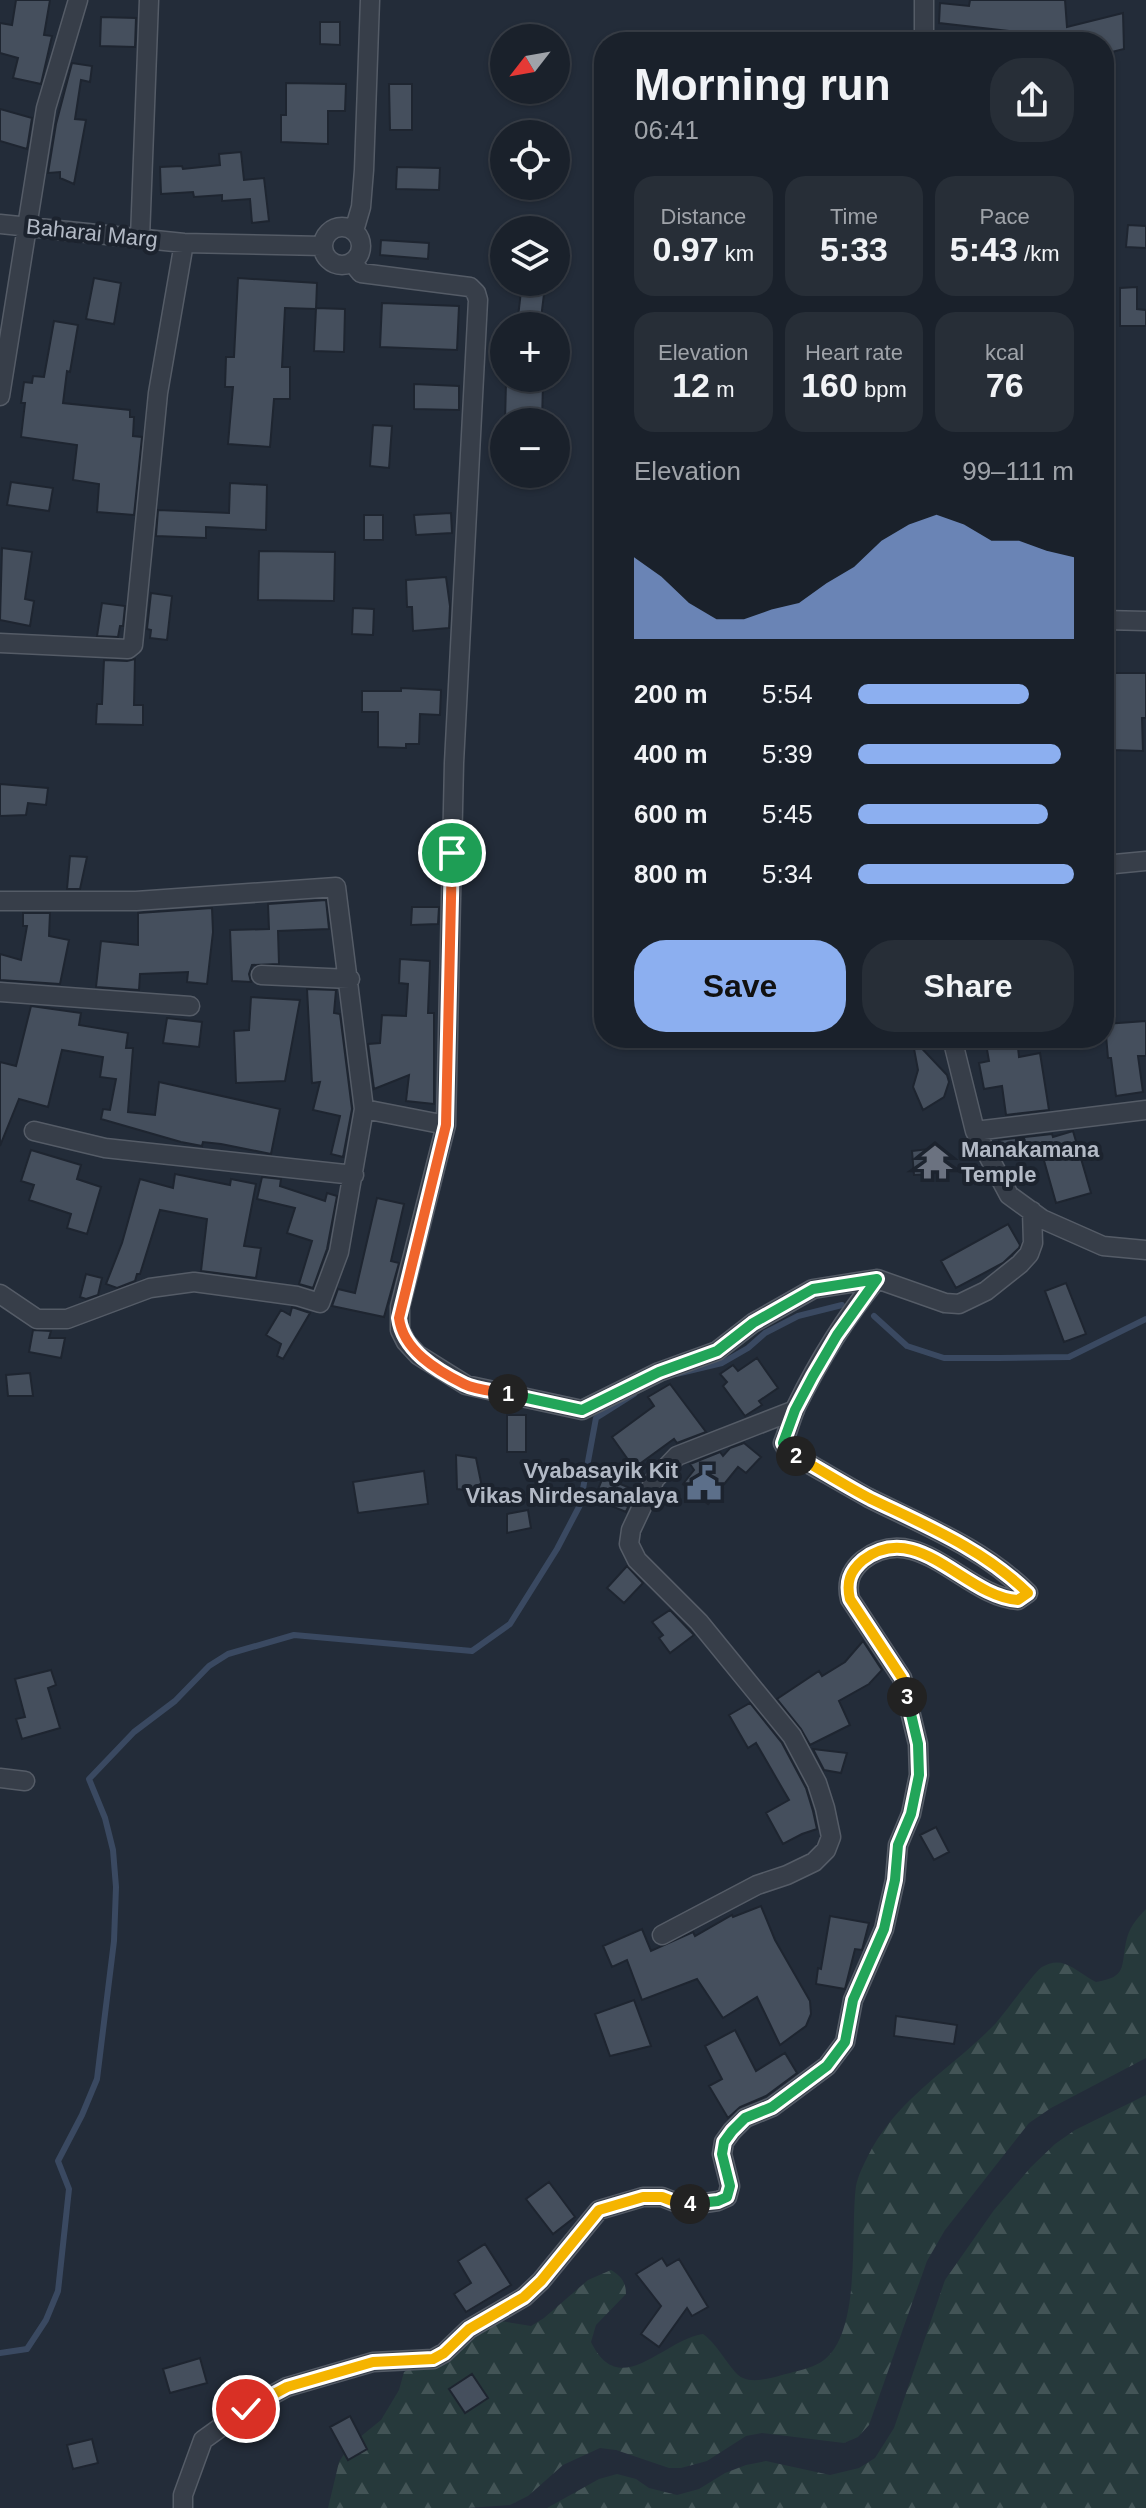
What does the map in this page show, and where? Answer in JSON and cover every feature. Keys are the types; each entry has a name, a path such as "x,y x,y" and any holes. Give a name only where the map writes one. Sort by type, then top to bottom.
{"street":[{"path":"0,396 46,108 78,0"},
{"path":"140,238 149,0"},
{"path":"354,231 342,227 331,230 323,246 327,257 336,264 352,262 361,247 354,231 362,195 370,0"},
{"path":"924,0 924,32"},
{"name":"Baharai Marg","path":"0,224 184,243 323,246"},
{"path":"0,643 128,649 133,645 158,393 184,243"},
{"path":"352,262 361,273 470,287 478,300 454,763 446,1125 399,1318 406,1342 418,1355 466,1385 582,1410 659,1372 717,1351 753,1323 813,1289 877,1279 945,1303 959,1304 986,1291 1029,1254 1033,1243 1032,1211"},
{"path":"1114,620 1146,621"},
{"path":"1114,864 1146,861"},
{"path":"0,901 136,901 336,887 364,1109 339,1252 320,1303 297,1296 194,1282 150,1288 67,1319 37,1319 0,1294"},
{"path":"261,975 350,979"},
{"path":"0,992 190,1006"},
{"path":"954,1048 975,1131 1009,1195 1042,1219 1103,1246 1146,1250"},
{"path":"364,1109 446,1125"},
{"path":"975,1131 1146,1110"},
{"path":"34,1131 105,1148 354,1175"},
{"path":"183,2508 183,2495 203,2440 246,2409 287,2387 373,2362 433,2359 444,2353 469,2329 524,2297 541,2281 599,2210 643,2197 662,2197 685,2206 727,2197 730,2186 722,2154 724,2142 732,2131 745,2118 772,2107 827,2066 845,2042 853,2000 884,1929 895,1880 898,1845 911,1814 919,1775 918,1744 902,1678 850,1599 847,1589 850,1574 882,1549 903,1548 939,1561 993,1595 1018,1600 1028,1593 1005,1571 971,1549 867,1497 788,1452 783,1443 795,1410 837,1335 877,1279"},
{"path":"662,1935 757,1885 814,1862 826,1850 831,1837 817,1783 792,1736 699,1622 637,1560 629,1544 631,1530 655,1479 677,1456 795,1410"},
{"path":"0,1778 25,1781"}],"green space":[{"path":"1146,1909 1146,2058 1051,2108 1029,2123 945,2230 927,2261 869,2425 858,2437 844,2443 762,2433 746,2436 707,2461 681,2468 669,2468 616,2450 600,2448 563,2465 528,2496 510,2505 328,2508 339,2462 349,2446 381,2420 399,2390 404,2372 494,2320 531,2326 588,2280 611,2270 622,2280 626,2294 596,2325 591,2342 603,2359 615,2367 629,2367 643,2362 688,2338 703,2334 734,2371 748,2380 779,2376 824,2360 836,2346 844,2327 852,2279 856,2186 879,2137 909,2101 996,2023 1042,1967 1062,1963 1096,1982 1118,1974 1129,1932"},
{"path":"1146,2095 1146,2508 547,2508 599,2479 617,2474 636,2479 649,2488 677,2495 699,2489 725,2473 766,2461 830,2475 859,2468 875,2458 894,2428 945,2280 994,2210 1055,2144 1075,2130"}],"building":[{"path":"16,0 50,0 44,35 52,36 41,84 13,78 18,58 0,53 0,23 12,25"},
{"path":"970,0 1065,0 1067,27 1123,13 1124,49 1114,52 1114,32 1009,31 939,23 940,3 969,6"},
{"path":"101,17 136,18 135,47 100,46"},
{"path":"320,22 340,22 340,45 320,44"},
{"path":"72,63 92,66 90,82 81,80 75,119 86,120 74,184 60,178 60,172 48,173 56,124"},
{"path":"286,83 346,84 345,111 328,111 328,144 281,142 281,115 286,115"},
{"path":"389,84 412,84 412,130 390,130"},
{"path":"0,109 32,118 27,149 0,141"},
{"path":"241,152 244,180 264,178 269,221 252,223 250,199 222,201 222,195 194,197 193,192 161,194 160,167 182,166 183,169 220,165 219,154"},
{"path":"397,167 440,168 439,190 396,189"},
{"path":"1128,225 1146,226 1146,248 1126,247"},
{"path":"381,240 429,243 428,259 380,255"},
{"path":"94,278 121,283 114,324 86,319"},
{"path":"238,278 317,283 316,309 285,308 282,367 290,367 290,399 274,399 270,447 228,444 233,387 225,387 226,357 234,357"},
{"path":"1137,287 1137,309 1146,310 1146,326 1120,326 1120,288"},
{"path":"520,296 544,296 542,312 519,312"},
{"path":"382,303 459,306 457,350 380,347"},
{"path":"316,308 345,309 344,352 314,351"},
{"path":"54,321 78,325 63,403 130,410 130,417 134,417 133,436 142,437 134,515 97,512 99,484 73,480 77,445 21,437 24,382 32,383 33,376 44,377"},
{"path":"414,384 459,386 459,410 414,409"},
{"path":"506,392 543,392 542,408 505,408"},
{"path":"373,425 392,426 389,468 370,466"},
{"path":"11,482 53,488 49,511 7,505"},
{"path":"230,483 267,485 266,530 206,527 206,538 156,536 158,510 229,513"},
{"path":"451,513 452,533 416,535 414,515"},
{"path":"364,515 383,515 383,540 364,540"},
{"path":"2,548 32,552 25,599 34,601 30,626 0,620"},
{"path":"259,551 335,552 334,601 258,600"},
{"path":"446,577 449,628 413,631 412,607 407,607 406,580"},
{"path":"151,593 172,596 167,640 150,638 151,630 147,629"},
{"path":"102,603 125,606 123,626 120,626 118,637 97,636"},
{"path":"353,608 374,609 373,635 352,634"},
{"path":"135,659 134,705 143,705 143,725 96,724 97,704 102,704 104,660"},
{"path":"1114,673 1146,673 1143,751 1114,750"},
{"path":"401,688 441,690 440,715 420,714 419,744 406,744 406,748 378,747 378,712 362,712 362,691 401,691"},
{"path":"0,784 48,788 46,805 28,803 26,815 0,816"},
{"path":"70,856 87,857 80,889 67,889"},
{"path":"326,900 329,929 278,931 279,964 252,965 249,974 251,982 232,981 230,930 269,929 268,904"},
{"path":"412,907 439,907 438,924 411,925"},
{"path":"212,908 213,932 207,984 187,982 188,972 140,974 139,990 96,987 101,941 138,945 138,913"},
{"path":"23,913 50,913 49,936 69,940 60,984 0,980 0,954 21,960 27,926 23,926"},
{"path":"400,959 430,961 428,1013 434,1013 434,1104 406,1101 409,1075 374,1089 368,1044 380,1043 382,1015 406,1016 408,984 399,983"},
{"path":"307,989 336,990 334,1013 340,1014 352,1109 343,1157 331,1154 340,1116 313,1110 320,1082 312,1083"},
{"path":"251,997 300,1000 285,1081 236,1083 234,1031 249,1030"},
{"path":"31,1006 81,1013 79,1025 128,1033 126,1048 133,1048 128,1112 155,1115 159,1082 280,1109 271,1154 221,1144 203,1142 202,1146 181,1142 101,1119 103,1109 110,1110 116,1079 100,1077 103,1057 62,1050 48,1107 19,1099 0,1146 0,1062 16,1066"},
{"path":"167,1018 202,1022 199,1047 163,1043"},
{"path":"1146,1021 1146,1056 1138,1056 1143,1092 1116,1096 1107,1048 1114,1048 1114,1023"},
{"path":"914,1048 921,1048 947,1075 949,1082 944,1097 923,1110 913,1087 918,1070"},
{"path":"987,1048 1018,1048 1019,1057 1040,1053 1049,1110 1006,1115 1002,1086 984,1089 979,1063 989,1061"},
{"path":"1073,1131 1091,1193 1056,1203 1041,1150 1005,1160 999,1140 1052,1134 1053,1137"},
{"path":"929,1149 931,1174 914,1175 912,1151"},
{"path":"31,1150 81,1165 77,1179 101,1187 87,1234 67,1228 71,1214 29,1200 34,1185 21,1181"},
{"path":"175,1174 230,1185 231,1179 256,1184 244,1246 261,1248 256,1278 201,1271 207,1219 160,1210 135,1281 117,1288 106,1284 122,1243 140,1179 173,1188"},
{"path":"262,1177 281,1179 280,1186 325,1201 327,1193 337,1196 327,1249 313,1288 299,1284 312,1241 287,1233 295,1208 257,1199"},
{"path":"377,1198 404,1204 391,1261 399,1263 384,1317 332,1306 338,1289 355,1293"},
{"path":"1008,1224 1019,1248 1003,1263 956,1288 941,1261"},
{"path":"86,1274 102,1278 98,1295 86,1299 80,1297"},
{"path":"1066,1283 1086,1334 1064,1342 1045,1291"},
{"path":"292,1307 310,1313 283,1359 277,1356 281,1344 266,1335 281,1310 290,1315"},
{"path":"33,1330 51,1331 49,1338 65,1338 61,1358 29,1352"},
{"path":"757,1358 778,1388 759,1401 762,1405 745,1416 723,1386 727,1382 720,1374 733,1365 738,1371"},
{"path":"30,1373 33,1396 8,1396 6,1375"},
{"path":"670,1384 706,1432 677,1443 674,1439 634,1468 612,1437 654,1406 648,1397"},
{"path":"507,1415 526,1415 526,1452 507,1452"},
{"path":"744,1443 761,1457 746,1473 738,1467 708,1504 683,1484 694,1470 690,1464 720,1452 723,1456 730,1448"},
{"path":"456,1455 476,1458 483,1492 457,1489"},
{"path":"424,1471 428,1504 358,1513 353,1482"},
{"path":"603,1477 635,1490 626,1512 594,1499"},
{"path":"528,1510 531,1528 507,1533 507,1514"},
{"path":"627,1566 643,1583 624,1603 607,1588"},
{"path":"670,1610 694,1635 670,1653 659,1638 663,1635 652,1622"},
{"path":"863,1641 882,1670 869,1684 839,1701 850,1725 810,1745 777,1699 819,1671 822,1676 845,1662"},
{"path":"51,1670 56,1685 48,1688 60,1728 22,1739 16,1719 25,1717 15,1679"},
{"path":"750,1703 782,1743 806,1788 813,1811 817,1829 783,1844 766,1813 789,1800 756,1743 748,1748 729,1715"},
{"path":"813,1749 847,1753 841,1773 824,1770"},
{"path":"936,1827 949,1852 934,1860 920,1835"},
{"path":"761,1906 775,1940 810,2001 811,2014 806,2026 780,2045 757,1997 723,2018 697,1979 642,2000 627,1960 612,1967 603,1946 642,1929 651,1951 693,1932 695,1936 732,1915"},
{"path":"830,1916 869,1923 862,1950 855,1949 845,1989 816,1984"},
{"path":"634,2000 651,2046 610,2056 595,2014"},
{"path":"896,2016 957,2025 954,2044 894,2036"},
{"path":"735,2030 756,2071 785,2053 797,2073 766,2096 740,2107 728,2118 709,2086 722,2079 705,2046"},
{"path":"549,2182 575,2217 553,2234 526,2199"},
{"path":"485,2244 511,2285 466,2312 454,2294 471,2283 458,2261"},
{"path":"662,2258 667,2266 679,2259 708,2307 692,2316 687,2308 659,2347 641,2334 661,2306 636,2274"},
{"path":"200,2358 207,2383 170,2393 163,2369"},
{"path":"472,2374 488,2398 465,2413 449,2389"},
{"path":"350,2416 367,2449 348,2460 330,2427"},
{"path":"92,2439 98,2463 73,2469 67,2445"}],"waterway":[{"path":"676,1374 722,1363 748,1348 765,1333 798,1316 842,1305"},
{"path":"874,1316 907,1346 944,1358 1069,1357 1146,1319"},
{"path":"0,2353 27,2349 46,2320 58,2291 69,2189 58,2161 97,2079 114,1941 116,1887 113,1850 105,1818 89,1779 134,1732 175,1701 209,1666 228,1654 294,1635 472,1651 510,1624 557,1549 580,1505 596,1418 634,1394"}],"place":[{"name":"Manakamana Temple","path":"935,1162"},
{"name":"Vyabasayik Kit Vikas Nirdesanalaya","path":"704,1483"}],"route":[{"path":"246,2409 287,2387 373,2362 433,2359 444,2353 469,2329 524,2297 541,2281 599,2210 643,2197 662,2197 685,2206 727,2197 730,2186 722,2154 724,2142 732,2131 745,2118 772,2107 827,2066 845,2042 853,2000 884,1929 895,1880 898,1845 911,1814 919,1775 918,1744 902,1678 850,1599 847,1589 850,1574 882,1549 903,1548 939,1561 993,1595 1018,1600 1028,1593 1005,1571 971,1549 867,1497 788,1452 783,1443 795,1410 813,1376 837,1335 877,1279 813,1289 753,1323 717,1351 659,1372 582,1410 466,1385 418,1355 406,1342 400,1330 400,1307 446,1125 452,853"}]}
